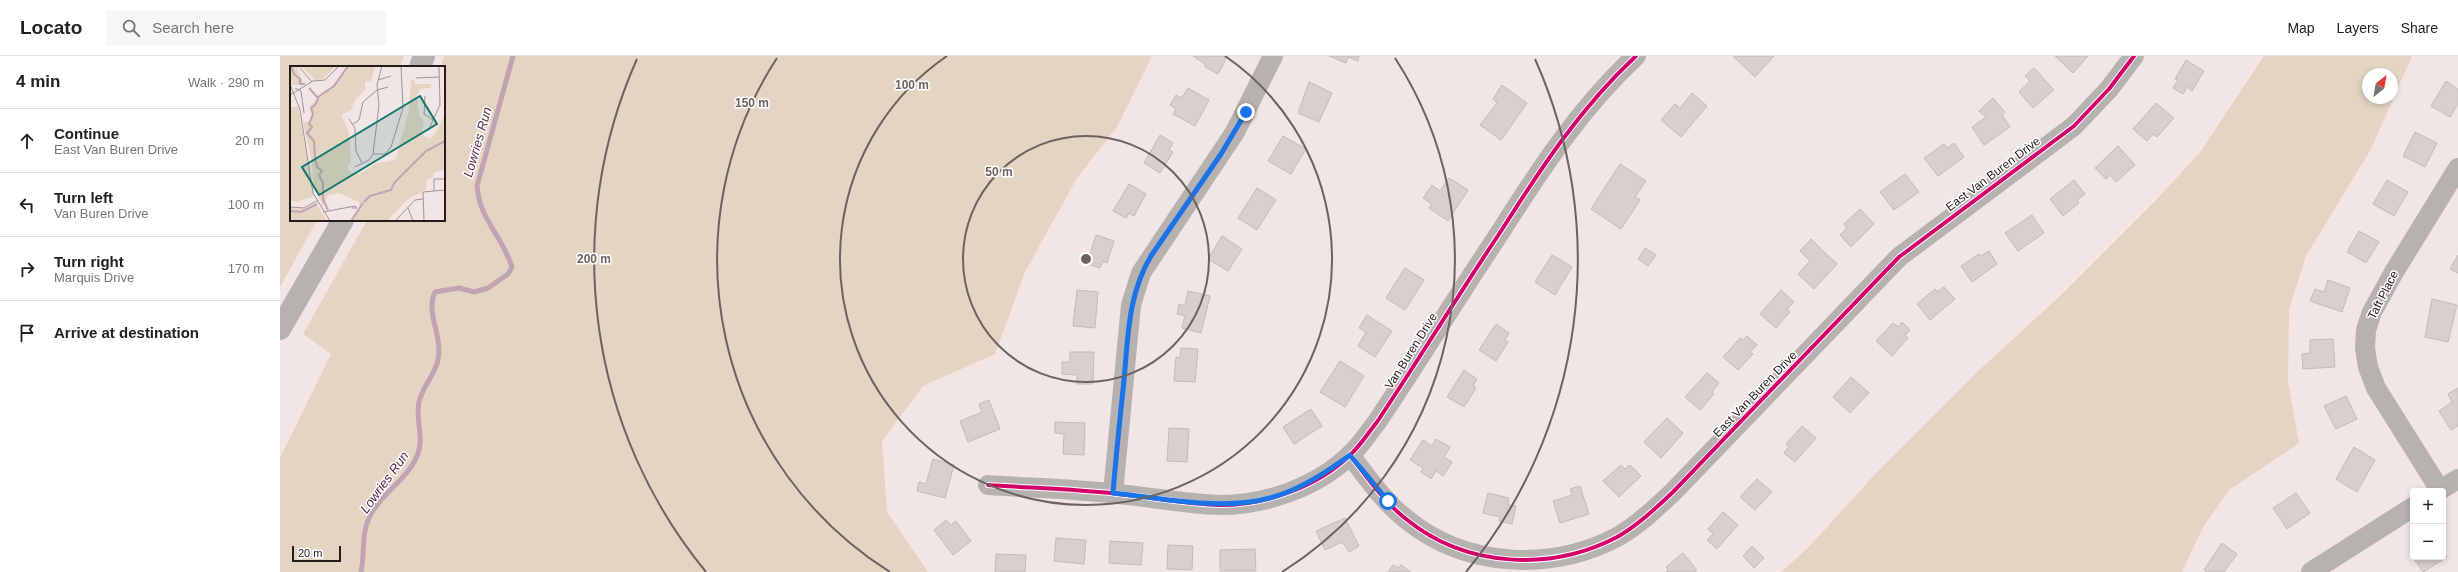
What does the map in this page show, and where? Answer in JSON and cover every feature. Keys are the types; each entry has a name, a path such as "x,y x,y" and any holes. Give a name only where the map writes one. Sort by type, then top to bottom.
{"street":[{"path":"420,66 424,56"},
{"path":"988,485 1113,493 1128,330 1132,305 1139,278 1151,256 1235,132 1273,56"},
{"name":"Van Buren Drive","path":"1113,493 1219,505 1253,502 1290,492 1327,471 1350,455 1393,398 1542,166 1583,112 1636,56"},
{"name":"East Van Buren Drive","path":"1350,455 1404,518 1440,542 1472,554 1497,560 1540,561 1582,552 1618,536 1652,512 1673,492 1899,257 2074,126 2109,89 2134,56"},
{"name":"Taft Place","path":"2437,488 2376,388 2368,367 2365,348 2366,330 2372,312 2394,272 2458,168"},
{"path":"280,329 342,221"},
{"path":"2444,488 2458,479"},
{"path":"2311,572 2410,509"}],"shaded area":[{"path":"280,56 404,56 400,66 290,66 290,221 316,221 280,287"},
{"path":"444,56 1152,56 1117,127 1077,178 1025,272 995,354 923,386 882,441 887,512 928,572 280,572 280,458 331,354 303,334 366,221 445,221 445,66 441,66"},
{"path":"2264,56 2412,56 2398,88 2398,68 2362,68 2362,104 2391,104 2371,149 2306,256 2289,309 2288,383 2299,443 2229,490 2203,527 2182,572 1781,572 1807,549 1879,470 1976,373 2059,297 2159,197 2201,151"}],"building":[{"path":"1193,56 1224,56 1226,59 1218,74 1205,67 1206,65"},
{"path":"1329,56 1359,56 1358,61 1348,57 1346,63"},
{"path":"1733,56 1774,56 1755,77"},
{"path":"2055,56 2088,56 2073,73"},
{"path":"2186,60 2204,71 2192,91 2187,87 2183,94 2173,88 2178,80 2175,79"},
{"path":"2034,68 2054,90 2033,108 2019,92 2030,81 2025,76"},
{"path":"2446,81 2458,89 2458,104 2450,117 2431,106"},
{"path":"1309,82 1332,93 1319,122 1298,113"},
{"path":"1502,85 1527,103 1501,140 1480,125 1497,103 1493,99"},
{"path":"1188,88 1209,100 1195,126 1173,114 1176,109 1170,105 1176,95 1182,98"},
{"path":"1692,93 1707,106 1681,137 1661,120 1675,104 1680,108"},
{"path":"1993,98 2005,112 2002,115 2010,127 1984,145 1972,127 1986,117 1979,111"},
{"path":"2156,103 2174,118 2157,137 2153,134 2147,141 2133,129"},
{"path":"2415,132 2437,143 2425,167 2403,156"},
{"path":"1160,135 1173,143 1169,150 1173,152 1160,173 1144,163"},
{"path":"1283,136 1306,149 1291,174 1268,161"},
{"path":"1954,143 1964,157 1938,176 1924,158 1944,144 1947,148"},
{"path":"2118,146 2135,165 2116,182 2110,175 2106,179 2095,168"},
{"path":"1620,164 1646,181 1635,197 1640,200 1621,229 1591,209"},
{"path":"1905,174 1919,192 1894,210 1880,192"},
{"path":"1449,178 1468,190 1448,221 1429,208 1432,204 1423,198 1432,185 1440,191"},
{"path":"2074,180 2085,194 2077,200 2079,203 2063,216 2050,199"},
{"path":"2387,180 2408,192 2394,216 2373,204"},
{"path":"1129,184 1146,194 1134,216 1129,213 1126,218 1113,211"},
{"path":"1257,188 1276,200 1257,230 1238,218"},
{"path":"1860,209 1874,224 1851,247 1840,235 1847,228 1844,224"},
{"path":"2032,215 2044,233 2018,251 2005,233"},
{"path":"2359,231 2379,242 2366,263 2347,252"},
{"path":"1096,235 1114,241 1107,263 1103,261 1100,268 1087,264"},
{"path":"1222,236 1242,249 1228,271 1208,259"},
{"path":"1811,239 1837,264 1814,289 1798,274 1810,261 1800,251"},
{"path":"1645,248 1656,255 1648,266 1638,259"},
{"path":"1989,251 1997,264 1972,282 1961,266 1979,254 1981,256"},
{"path":"1552,255 1572,267 1555,295 1535,282"},
{"path":"2458,255 2458,273 2450,269"},
{"path":"1405,268 1424,280 1405,310 1386,298"},
{"path":"2328,280 2350,288 2342,312 2310,301 2315,289 2324,292"},
{"path":"1944,287 1955,299 1930,320 1917,304 1935,289 1937,292"},
{"path":"1077,290 1098,292 1095,328 1073,326"},
{"path":"1781,290 1794,302 1787,309 1790,312 1776,328 1760,314"},
{"path":"1188,291 1210,296 1201,333 1182,328 1185,316 1177,314 1179,304 1185,306"},
{"path":"2432,299 2457,305 2448,342 2425,337"},
{"path":"1367,315 1392,331 1375,357 1358,346 1366,332 1359,328"},
{"path":"1902,322 1910,330 1905,335 1908,338 1892,356 1876,341 1893,323 1898,327"},
{"path":"1496,324 1509,333 1505,340 1508,342 1496,361 1479,350"},
{"path":"1747,336 1757,345 1750,352 1753,354 1738,370 1723,357 1740,338 1743,340"},
{"path":"2333,339 2335,367 2303,369 2302,354 2310,353 2310,340"},
{"path":"1181,348 1198,349 1195,382 1174,381 1176,357 1180,358"},
{"path":"1070,352 1094,352 1093,384 1077,384 1077,375 1062,374 1062,362 1070,362"},
{"path":"1340,361 1364,376 1345,407 1320,392"},
{"path":"1464,370 1477,379 1473,386 1476,388 1464,407 1447,397"},
{"path":"1707,373 1719,383 1712,392 1714,394 1700,410 1685,397"},
{"path":"1851,377 1869,393 1850,413 1833,397"},
{"path":"2458,388 2458,426 2451,430 2439,411 2452,402 2448,394"},
{"path":"2346,396 2357,419 2336,429 2324,406"},
{"path":"989,400 1000,429 968,442 960,421 982,412 979,404"},
{"path":"1311,409 1322,426 1294,444 1283,427"},
{"path":"1667,418 1683,433 1661,458 1644,442"},
{"path":"1055,422 1085,423 1084,455 1063,454 1064,434 1055,433"},
{"path":"1802,426 1816,438 1795,462 1784,453 1789,446 1786,444"},
{"path":"1169,428 1189,429 1187,462 1167,461"},
{"path":"1436,439 1450,447 1444,457 1452,462 1443,476 1436,471 1431,479 1421,472 1423,468 1410,460 1423,440 1432,446"},
{"path":"2354,447 2375,460 2357,492 2336,479"},
{"path":"933,459 954,465 945,498 917,491 919,482 926,484"},
{"path":"1621,465 1625,469 1630,465 1641,476 1619,497 1603,481"},
{"path":"1757,479 1772,492 1755,510 1740,497"},
{"path":"1580,486 1589,514 1560,523 1553,501 1572,495 1570,489"},
{"path":"1488,493 1509,498 1508,505 1516,506 1512,524 1499,521 1500,517 1483,513"},
{"path":"2296,493 2310,513 2287,529 2273,508"},
{"path":"1723,512 1738,525 1717,549 1707,540 1713,534 1708,529"},
{"path":"1345,518 1359,546 1349,552 1342,542 1325,550 1316,531"},
{"path":"946,520 951,525 956,521 971,541 953,555 934,530"},
{"path":"1056,538 1086,540 1084,564 1054,561"},
{"path":"1110,541 1143,543 1141,565 1109,563"},
{"path":"2222,543 2237,554 2224,572 2207,572 2204,570"},
{"path":"1168,545 1193,546 1192,570 1167,569"},
{"path":"1752,546 1764,558 1754,568 1743,556"},
{"path":"1255,549 1256,571 1220,571 1220,550"},
{"path":"1683,553 1697,570 1694,572 1666,572 1668,570 1666,567"},
{"path":"996,554 1026,555 1025,572 995,572"},
{"path":"2415,560 2442,560 2423,572"},
{"path":"1393,565 1398,568 1401,565 1411,572 1388,572"}],"waterway":[{"name":"Lowries Run","path":"361,572 365,531 369,518 374,509 413,465 419,449 419,402 434,371 438,360 439,351 432,308 432,300 435,292 459,288 474,292 488,288 508,274 512,267 503,246 482,209 477,186 513,56"}],"cycle path":[{"path":"988,485 1102,492 1220,505 1255,502 1273,498 1306,485 1322,476 1337,466 1361,444 1377,422 1547,161 1597,96 1636,56"},
{"path":"1350,455 1390,505 1406,519 1430,535 1455,547 1482,555 1510,559 1538,559 1566,555 1593,548 1619,536 1654,510 1673,492 1899,257 2074,126 2109,89 2134,56"}],"route":[{"path":"1246,112 1221,154 1151,256 1141,273 1135,288 1128,330 1113,493 1219,505 1253,502 1273,498 1290,492 1327,471 1350,455 1388,501"}]}
